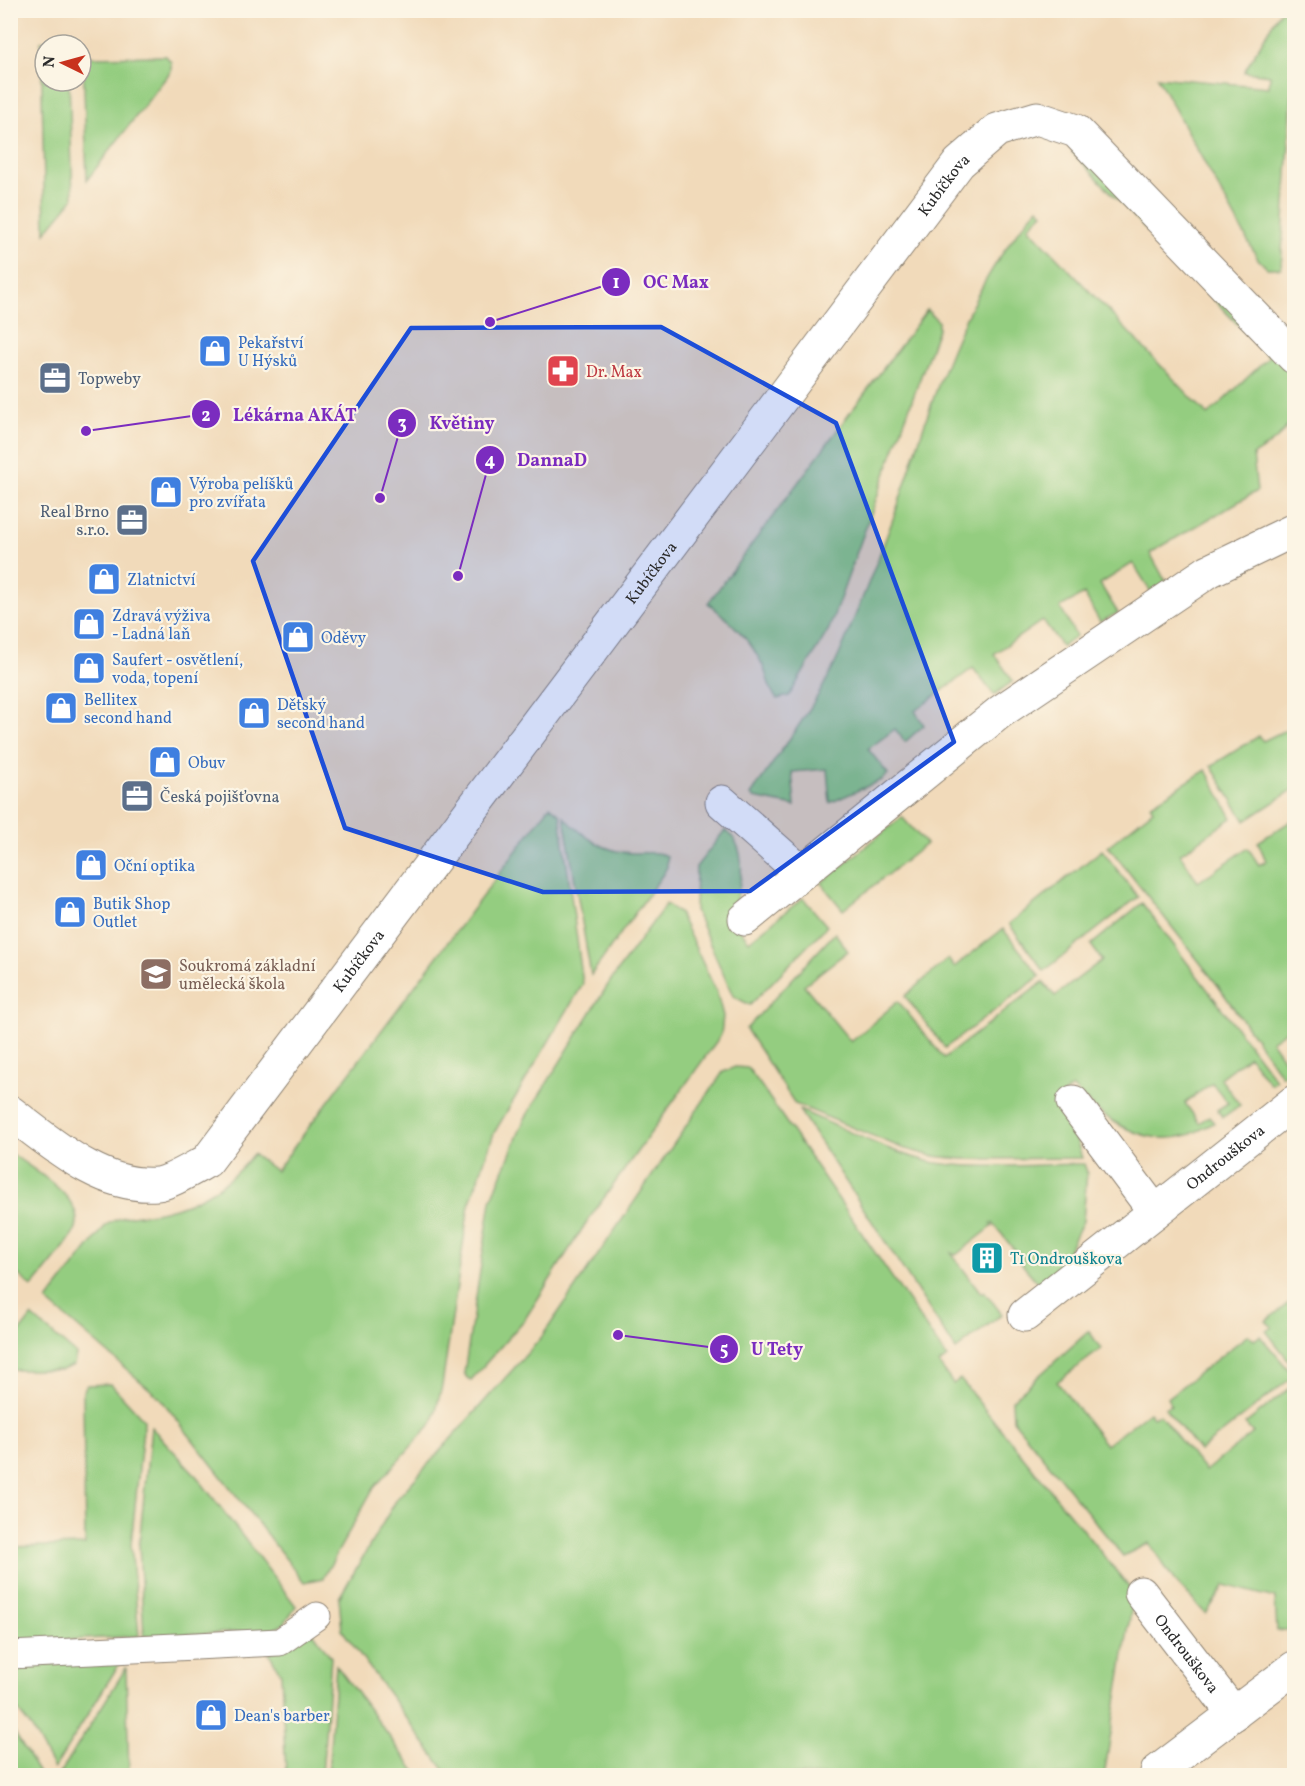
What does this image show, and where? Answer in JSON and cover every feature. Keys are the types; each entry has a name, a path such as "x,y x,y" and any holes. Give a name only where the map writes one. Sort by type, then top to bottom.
{"street":[{"name":"Kubíčkova","path":"10,1113 77,1163 120,1180 158,1184 207,1161 959,163 997,130 1037,118 1076,131 1294,357"},
{"path":"746,920 801,872 1000,712 1209,571 1294,530"},
{"path":"722,802 801,872"},
{"path":"1072,1102 1155,1212"},
{"name":"Ondrouškova","path":"1025,1315 1294,1102"},
{"name":"Ondrouškova","path":"1141,1593 1234,1714"},
{"path":"1157,1772 1294,1668"}],"lane":[{"path":"10,1655 280,1642 317,1616"}],"highlighted area":[{"path":"661,327 836,423 954,742 750,891 543,892 345,828 253,561 411,328"}],"green space":[{"path":"1280,11 1294,11 1294,65 1281,268 1267,268 1258,259 1157,77 1269,87 1270,75 1244,72"},
{"path":"166,56 171,62 171,71 87,180 84,93 93,93 93,57"},
{"path":"42,93 69,93 73,199 45,233"},
{"path":"1078,142 1294,367 1294,398 1290,420 1278,437 1253,455 1257,491 1150,553 1167,584 1151,592 1133,563 1100,584 1118,613 1100,622 1084,594 1060,607 1076,636 1062,647 1043,620 994,654 1013,681 994,695 973,668 915,711 924,725 905,742 895,729 868,749 888,774 881,780 830,803 827,769 792,772 795,806 754,798 751,795 810,708 840,653 891,523 937,387 970,310 989,274 1012,240 1038,208 1043,213 1028,227 1208,415 1269,357 1072,152"},
{"path":"927,310 938,321 938,329 829,629 789,696 777,699 762,664 751,646 731,623 708,603"},
{"path":"1294,726 1294,789 1245,821 1211,766 1259,736 1263,741"},
{"path":"1206,770 1232,818 1180,854 1198,882 1248,848 1259,865 1266,861 1258,842 1294,819 1294,1025 1271,1041 1291,1070 1282,1076 1216,983 1108,846 1153,810 1150,805"},
{"path":"550,806 560,814 583,984 494,1133 469,1205 442,1386 433,1422 373,1489 323,1578 304,1582 160,1398 47,1301 106,1225 113,1221 127,1216 156,1213 190,1203 225,1182 253,1154 276,1171"},
{"path":"564,817 587,837 604,847 623,852 655,853 667,856 667,867 663,874 591,975"},
{"path":"902,817 926,844 843,910 821,883"},
{"path":"725,830 733,838 741,859 740,884 729,916 749,941 803,898 827,926 750,1005 733,996 695,910 696,867"},
{"path":"1102,850 1138,897 1044,971 1009,924"},
{"path":"1142,903 1276,1080 1270,1084 1249,1056 1220,1078 1240,1105 1223,1117 1217,1110 1228,1103 1212,1083 1185,1103 1199,1123 1209,1116 1214,1123 1188,1135 1171,1138 1155,1137 1124,1128 1096,1109 1072,1087 1054,1102 1071,1123 1082,1158 962,1159 932,1156 902,1148 795,1104 746,1029 835,933 848,951 804,985 851,1042 898,1001 944,1058 1043,982 1055,996 1102,960 1091,945"},
{"path":"666,904 679,913 717,993 723,1016 721,1035 586,1223 525,1319 471,1380 464,1373 491,1201 524,1120 611,980"},
{"path":"1003,929 1040,976 945,1048 905,996 948,959 954,967"},
{"path":"735,1067 748,1068 762,1087 947,1358 939,1364 953,1384 960,1379 1134,1593 1104,1776 448,1775 342,1630 339,1598 397,1499 541,1338 723,1072"},
{"path":"799,1110 878,1145 927,1161 963,1166 1084,1164 1087,1172 1083,1221 1060,1267 1039,1284 1020,1262 1022,1260 993,1223 991,1224 993,1226 956,1255 951,1253 981,1293 984,1291 1002,1314 956,1350"},
{"path":"11,1153 55,1185 73,1206 77,1217 76,1228 69,1241 32,1287 11,1268"},
{"path":"1294,1299 1294,1367 1266,1331 1272,1327 1266,1321"},
{"path":"32,1316 76,1354 74,1365 62,1370 11,1370 11,1343"},
{"path":"1089,1331 1101,1349 1057,1382 1106,1445 1149,1412 1153,1417 1160,1415 1205,1471 1253,1433 1245,1424 1294,1385 1294,1629 1277,1631 1275,1598 1225,1585 1206,1614 1174,1580 1149,1543 1123,1556 1013,1420 1012,1400"},
{"path":"1248,1335 1254,1340 1260,1336 1294,1376 1199,1451 1165,1408 1171,1405 1167,1398"},
{"path":"111,1384 144,1420 131,1544 139,1636 11,1643 11,1547 85,1545 83,1391 87,1385"},
{"path":"151,1427 194,1473 296,1606 284,1624 267,1631 144,1636 139,1545"},
{"path":"313,1632 331,1657 322,1775 286,1775 281,1674 269,1653"},
{"path":"121,1661 54,1769 31,1727 11,1702 10,1665"},
{"path":"336,1665 418,1775 328,1775"},
{"path":"126,1668 129,1775 59,1775"},
{"path":"11,1727 40,1775 13,1775 11,1771"}],"place":[{"name":"OC Max","path":"490,322"},
{"name":"Pekařství U Hýsků","path":"215,351"},
{"name":"Dr. Max","path":"563,371"},
{"name":"Topweby","path":"55,378"},
{"name":"Lékárna AKÁT","path":"86,431"},
{"name":"Výroba pelíšků pro zvířata","path":"166,492"},
{"name":"Květiny","path":"380,498"},
{"name":"Real Brno s.r.o.","path":"132,520"},
{"name":"DannaD","path":"458,576"},
{"name":"Zlatnictví","path":"104,579"},
{"name":"Zdravá výživa - Ladná laň","path":"89,624"},
{"name":"Oděvy","path":"298,637"},
{"name":"Saufert - osvětlení, voda, topení","path":"89,668"},
{"name":"Bellitex second hand","path":"61,708"},
{"name":"Dětský second hand","path":"254,713"},
{"name":"Obuv","path":"165,762"},
{"name":"Česká pojišťovna","path":"137,796"},
{"name":"Oční optika","path":"91,865"},
{"name":"Butik Shop Outlet","path":"70,912"},
{"name":"Soukromá základní umělecká škola","path":"156,974"},
{"name":"T1 Ondrouškova","path":"987,1258"},
{"name":"U Tety","path":"618,1335"},
{"name":"Dean's barber","path":"211,1715"}]}
